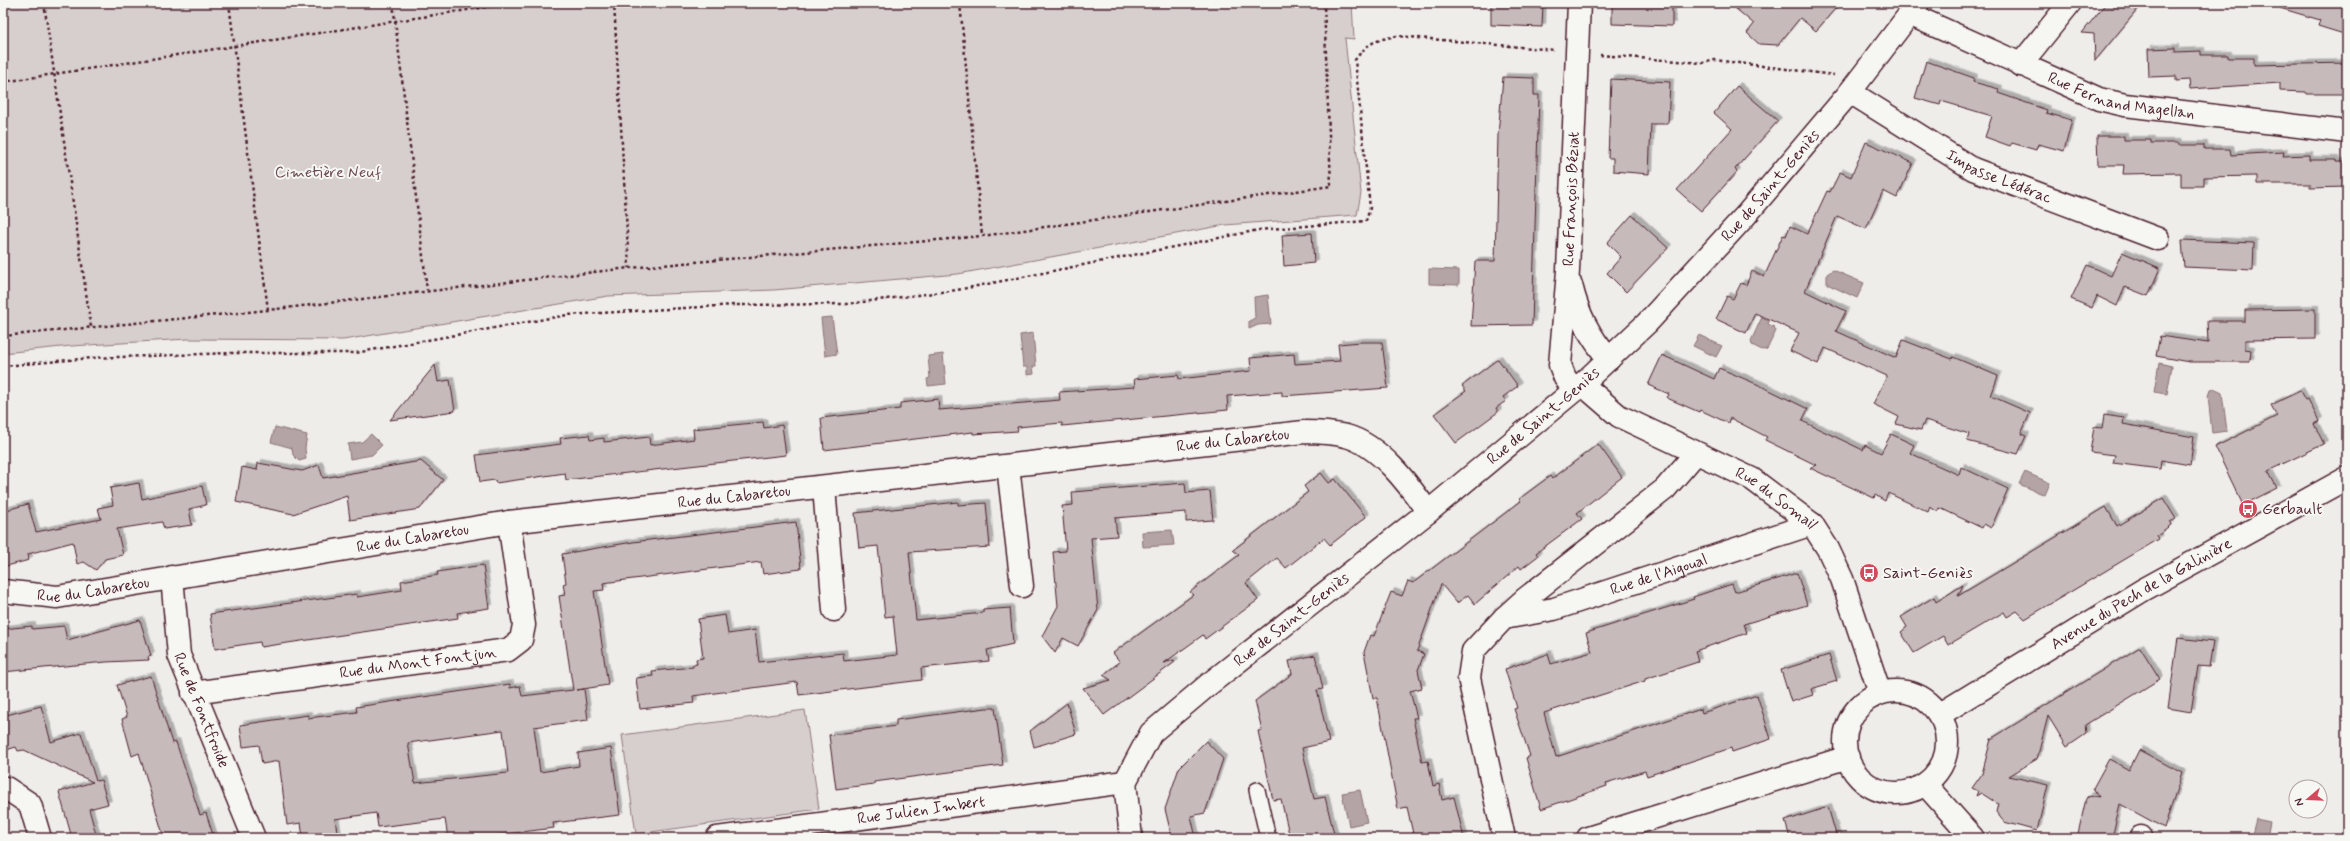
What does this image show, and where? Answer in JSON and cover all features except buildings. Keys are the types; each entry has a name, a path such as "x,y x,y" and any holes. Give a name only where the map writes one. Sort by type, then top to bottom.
{"street":[{"name":"Rue François Béziat","path":"1578,3 1568,271 1560,365 1565,378 1578,387"},
{"path":"2020,65 2070,3"},
{"name":"Rue Fernand Magellan","path":"1913,8 2020,65 2099,99 2125,105 2347,132"},
{"name":"Rue de Saint-Geniès","path":"1125,782 1151,733 1208,685 1428,512 1578,387 1647,323 1746,215 1854,86 1913,8"},
{"name":"Impasse Lédérac","path":"1854,86 1973,169 2158,239"},
{"path":"1568,271 1580,315 1587,331 1609,358"},
{"name":"Rue du Somail","path":"1578,387 1620,416 1752,479 1812,524 1828,549 1842,579 1880,693"},
{"name":"Rue du Cabaretou","path":"3,591 57,597 509,522 824,488 1304,432 1348,436 1389,463 1428,512"},
{"path":"1504,838 1469,678 1473,651 1504,618 1665,489 1696,453"},
{"path":"1008,466 1022,586"},
{"name":"Avenue du Pech de la Galinière","path":"1939,715 2143,590 2347,478"},
{"path":"824,488 834,610"},
{"name":"Rue du Mont Fontjun","path":"193,693 508,650 521,640 524,625 509,522"},
{"name":"Rue de l'Aigoual","path":"1504,618 1554,610 1812,524"},
{"name":"Rue de Fontfroide","path":"172,577 179,655 193,693 254,838"},
{"path":"1897,690 1914,694 1928,702 1939,715 1945,730 1947,745 1943,760 1936,773 1925,784 1902,792 1879,790 1865,782 1854,771 1848,757 1845,741 1851,718 1855,711 1866,700 1880,693 1897,690"},
{"path":"1588,838 1848,757"},
{"path":"1125,782 1131,838"},
{"name":"Rue Julien Imbert","path":"717,838 1125,782"},
{"path":"1925,784 1973,838"},
{"path":"3,788 6,788 30,804 40,838"}],"lane":[{"path":"1258,790 1268,838"}],"path":[{"path":"44,3 91,327"},
{"path":"229,3 268,310"},
{"path":"394,3 427,290"},
{"path":"3,82 512,3"},
{"path":"614,3 629,268"},
{"path":"960,3 982,236"},
{"path":"3,336 268,310 427,290 629,268 982,236 1331,186 1324,3"},
{"path":"3,366 91,358 232,353 355,353 567,315 735,305 847,304 957,290 1259,230 1366,221 1370,208 1354,60 1364,48 1378,39 1397,36 1704,63 1715,60 1817,72 1854,86"}],"green space":[{"name":"Cimetière Neuf","path":"3,3 1352,3 1354,39 1345,38 1361,193 1357,215 1225,225 958,274 774,290 608,296 343,340 188,339 71,346 3,353"},
{"path":"805,710 819,809 636,834 622,735"}],"shaded area":[{"path":"1429,269 1459,270 1459,285 1429,284"},
{"path":"1833,270 1864,283 1857,298 1827,284 1827,274"},
{"path":"1268,295 1271,324 1258,325 1249,329 1249,321 1255,318 1254,297"},
{"path":"832,317 837,354 825,356 821,318"},
{"path":"1762,317 1769,321 1768,324 1774,327 1776,331 1767,349 1762,350 1752,345 1751,341"},
{"path":"1033,333 1036,366 1033,366 1034,374 1027,375 1027,367 1023,367 1020,335"},
{"path":"1699,335 1722,346 1716,357 1693,346"},
{"path":"943,354 946,384 928,386 927,379 930,378 928,356"},
{"path":"2159,363 2172,366 2167,394 2154,392"},
{"path":"2214,389 2222,393 2227,431 2212,433 2208,396 2210,390"},
{"path":"275,427 307,435 305,448 306,459 299,461 293,455 292,448 271,442"},
{"path":"371,434 382,445 372,455 350,459 348,444 362,442"},
{"path":"2025,472 2050,483 2045,495 2019,484"},
{"path":"1172,530 1174,545 1143,547 1142,532"},
{"path":"1360,790 1367,822 1349,826 1342,793"},
{"path":"2256,819 2270,822 2267,838 2251,838"}],"place":[{"name":"Gerbault","path":"2248,509"},
{"name":"Saint-Geniès","path":"1869,573"}]}
